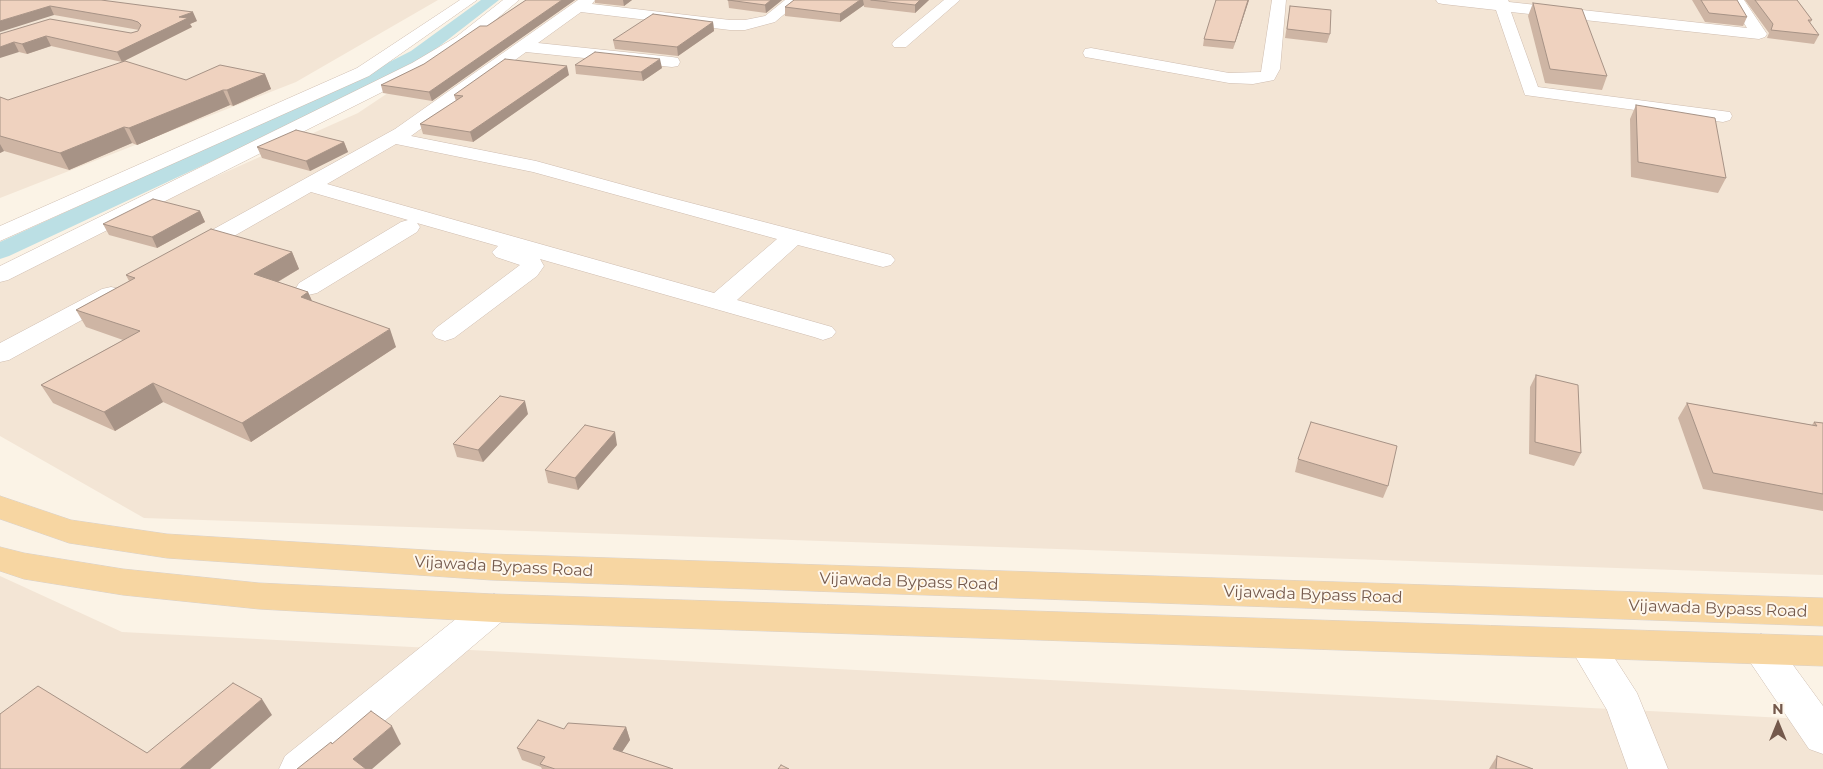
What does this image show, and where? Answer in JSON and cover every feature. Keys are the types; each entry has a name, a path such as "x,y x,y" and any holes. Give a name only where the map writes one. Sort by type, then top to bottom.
{"main road":[{"name":"Vijawada Bypass Road","path":"0,508 69,531 167,546 490,568 1823,612"},
{"path":"0,559 24,566 122,582 258,596 494,608 1823,651"}],"street":[{"path":"0,234 363,72 470,0"},
{"path":"0,275 112,221 418,67 462,40 512,0"},
{"path":"178,258 393,138 524,47 583,3 661,16 730,25 745,25 770,19 794,0"},
{"path":"900,44 953,0"},
{"path":"1091,53 1229,78 1253,80 1268,76 1272,69 1279,0"},
{"path":"1443,0 1502,3 1759,34 1737,0"},
{"path":"1502,3 1531,91 1723,116"},
{"path":"661,16 677,5"},
{"path":"524,47 672,62"},
{"path":"393,138 536,166 652,200 883,260"},
{"path":"299,190 409,227 525,258 531,262 532,266 529,272 446,333"},
{"path":"299,190 719,302 823,332"},
{"path":"308,288 409,227"},
{"path":"719,302 794,237"},
{"path":"0,354 127,286"},
{"path":"299,769 494,608"},
{"path":"1586,644 1624,704 1648,769"},
{"path":"1761,649 1823,738"}],"shaded area":[{"path":"0,0 438,0 296,82 0,198"},
{"path":"527,0 1823,0 1823,575 144,518 0,436 0,273 358,113"},
{"path":"0,576 122,632 1823,720 1823,769 0,769"}],"building":[{"path":"0,0 101,0 193,12 179,17 188,18 117,52 46,36 22,44 14,42 0,47 0,34 50,19 131,33 138,31 141,25 132,20 50,6 0,21"},
{"path":"526,0 562,0 429,92 381,85 424,64 480,26 487,26"},
{"path":"728,0 771,0 765,5"},
{"path":"794,0 860,0 840,14 785,7"},
{"path":"871,0 920,0 915,5"},
{"path":"1216,0 1248,0 1235,42 1204,39"},
{"path":"1701,0 1737,0 1747,17 1709,13"},
{"path":"1755,0 1797,0 1812,20 1808,20 1819,35 1771,30 1773,24"},
{"path":"1533,3 1582,9 1607,76 1550,69"},
{"path":"1290,6 1331,10 1330,34 1287,29"},
{"path":"653,14 713,22 677,47 613,40"},
{"path":"595,52 660,59 641,72 575,65"},
{"path":"505,59 567,66 470,132 420,124 463,96 454,95"},
{"path":"125,61 186,80 220,65 265,74 60,153 0,136 0,97 8,100"},
{"path":"1636,105 1715,118 1726,178 1638,162"},
{"path":"296,130 344,142 306,161 257,147"},
{"path":"153,199 200,211 152,237 103,224"},
{"path":"211,229 292,252 254,274 308,292 301,297 390,329 242,423 153,383 104,412 41,385 140,331 76,310 135,278 126,275"},
{"path":"1536,375 1578,385 1581,453 1535,442"},
{"path":"500,396 525,401 478,450 453,444"},
{"path":"1687,403 1817,426 1814,422 1823,423 1823,494 1713,473"},
{"path":"1311,422 1397,446 1388,486 1298,459"},
{"path":"585,425 615,432 575,478 545,470"},
{"path":"233,683 262,699 180,769 0,769 0,714 38,686 147,753"},
{"path":"371,711 392,726 353,759 366,769 297,769 331,742 332,744"},
{"path":"538,720 564,729 568,723 626,727 613,749 673,769 555,769 540,764 545,757 517,748"},
{"path":"1497,756 1533,769 1496,769"},
{"path":"781,765 789,769 778,769"}],"waterway":[{"path":"0,251 355,87 417,55 491,0"}]}
